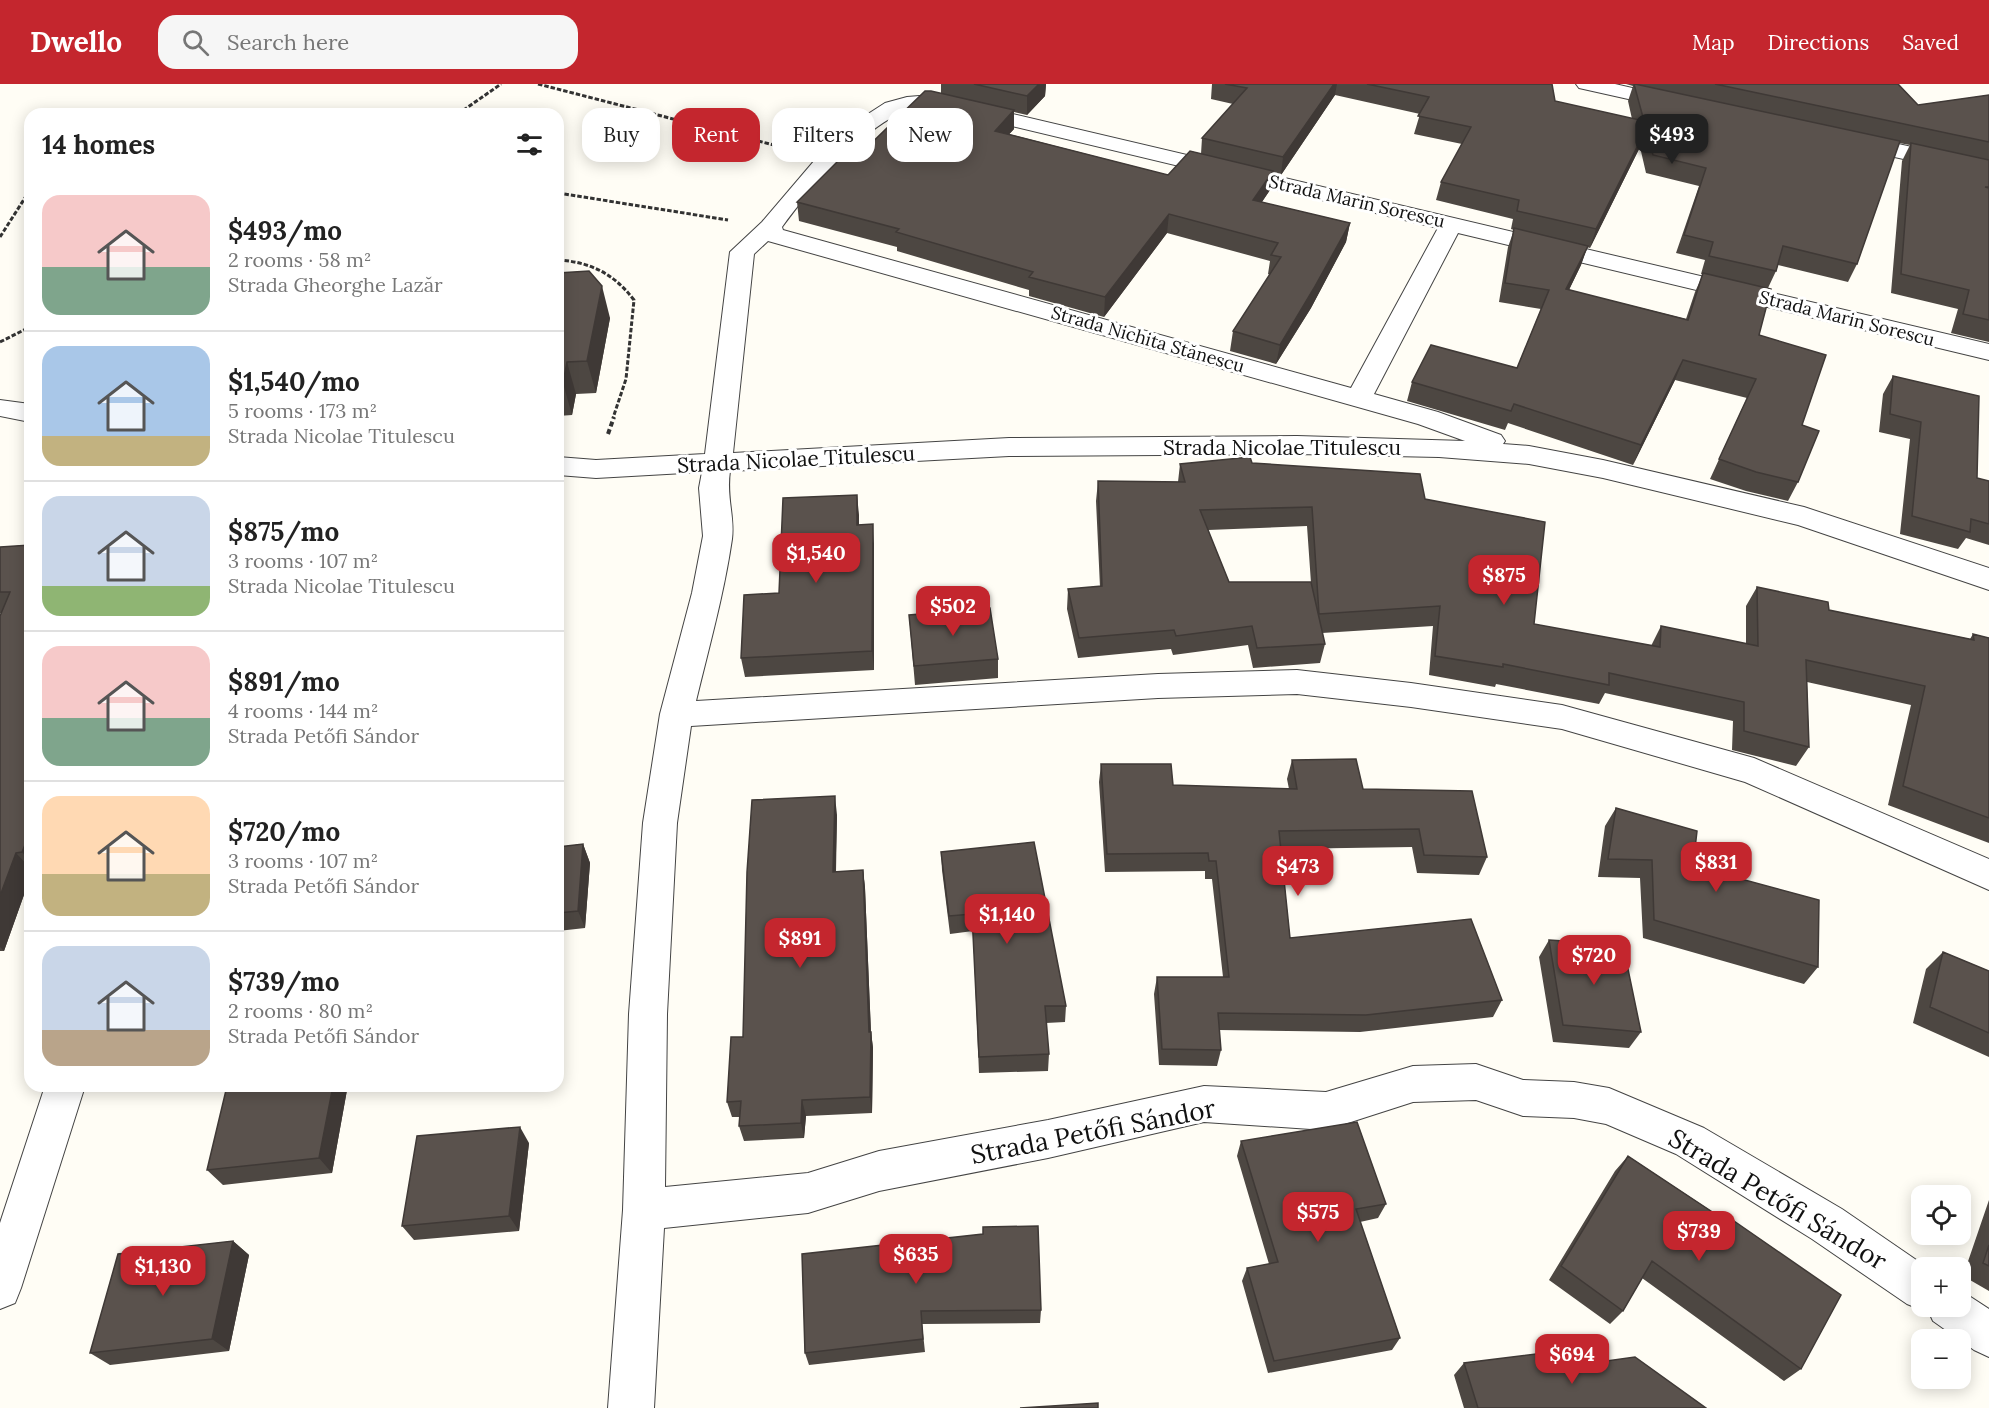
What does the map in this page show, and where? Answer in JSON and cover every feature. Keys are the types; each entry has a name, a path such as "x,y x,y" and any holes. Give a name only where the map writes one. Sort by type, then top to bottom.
{"street":[{"path":"1586,84 1689,106"},
{"name":"Strada Marin Sorescu","path":"875,120 893,108 907,103 932,101 1989,352"},
{"path":"1828,136 1989,171"},
{"name":"Strada Marin Sorescu","path":"631,1408 644,1210 648,1014 660,823 676,714 707,593 718,536 713,488 742,252 770,227 825,162"},
{"path":"1359,398 1452,223"},
{"name":"Strada Nichita Stănescu","path":"770,227 772,234 784,239 1428,418 1529,455"},
{"path":"0,408 24,412"},
{"name":"Strada Nicolae Titulescu","path":"564,466 596,469 1009,447 1297,445 1439,448 1529,455 1602,469 1804,517 1989,579"},
{"path":"676,714 1158,686 1297,682 1411,695 1562,717 1754,771 1989,875"},
{"name":"Strada Petőfi Sándor","path":"644,1210 808,1193 879,1171 1048,1139 1204,1104 1326,1110 1413,1084 1476,1082 1523,1098 1574,1100 1609,1106 1690,1141 1827,1224 1911,1281"},
{"path":"0,1288 63,1092"},
{"path":"1964,1317 1989,1335"}],"path":[{"path":"467,108 501,84"},
{"path":"538,84 772,145"},
{"path":"564,194 770,227"},
{"path":"0,237 24,199"},
{"path":"564,260 576,261 600,268 622,284 634,300 626,379 596,469"},
{"path":"0,342 24,330"}],"building":[{"path":"974,84 1039,84 1027,96"},
{"path":"1225,84 1334,84 1283,157 1202,138 1247,88"},
{"path":"1367,84 1552,84 1555,101 1644,121 1635,84 1900,141 1857,264 1783,246 1776,271 1709,256 1713,242 1684,235 1706,168 1653,155 1646,129 1596,229 1517,211 1519,200 1441,182 1471,127 1418,116 1429,97"},
{"path":"1715,84 1898,84 1918,105 1989,95 1989,142"},
{"path":"925,91 931,91 1014,110 995,131 1168,175 1190,151 1273,171 1253,200 1350,223 1280,345 1233,331 1281,257 1271,255 1278,243 1169,214 1105,297 1029,277 1033,272 896,232 899,229 797,202 837,162 875,162 875,140 887,128 887,162 973,162 973,108 908,108"},
{"path":"1911,143 1989,160 1989,187 1985,187 1989,188 1989,320 1963,314 1969,290 1901,274"},
{"path":"1514,228 1588,246 1566,289 1688,320 1703,273 1771,289 1759,335 1826,355 1802,425 1819,431 1798,482 1756,472 1719,459 1756,379 1683,360 1641,445 1514,404 1511,411 1412,382 1431,345 1517,368 1549,290 1505,283"},
{"path":"589,271 602,286 587,361 567,362 564,378 564,273"},
{"path":"1893,376 1979,396 1977,478 1989,481 1989,524 1971,519 1970,532 1912,516 1921,422 1890,414"},
{"path":"1250,457 1252,463 1420,474 1425,499 1545,522 1534,624 1660,647 1661,626 1758,646 1757,587 1828,602 1829,610 1974,640 1973,634 1989,638 1989,818 1903,786 1925,686 1806,660 1809,747 1744,731 1744,702 1609,673 1609,685 1503,664 1503,667 1435,656 1440,606 1319,614 1312,507 1200,510 1229,582 1311,582 1325,644 1257,648 1252,626 1176,636 1174,630 1079,638 1068,589 1102,586 1098,481 1185,482 1180,464"},
{"path":"857,495 857,525 873,524 872,651 741,658 744,595 779,593 783,498"},
{"path":"24,545 24,847 22,852 16,853 0,896 0,616 10,592 0,592 0,547"},
{"path":"990,608 998,659 914,666 909,615"},
{"path":"1356,759 1363,789 1472,791 1487,857 1424,855 1419,829 1279,831 1290,938 1471,919 1502,1000 1366,1015 1218,1013 1221,1050 1162,1049 1157,977 1229,977 1216,861 1209,861 1208,853 1107,854 1101,764 1171,764 1173,785 1297,789 1292,760"},
{"path":"835,796 833,872 863,870 869,1032 871,1032 870,1097 802,1100 801,1123 739,1126 741,1101 727,1102 731,1037 743,1037 747,872 752,800"},
{"path":"1616,808 1697,831 1693,866 1819,900 1818,967 1654,920 1652,860 1608,859"},
{"path":"1034,842 1066,1006 1045,1006 1049,1054 979,1057 972,914 949,916 941,852"},
{"path":"583,844 578,911 564,912 564,846"},
{"path":"1549,940 1623,945 1641,1032 1563,1025"},
{"path":"1943,952 1989,971 1989,1033 1930,1007"},
{"path":"226,1092 332,1092 319,1158 207,1170"},
{"path":"1357,1122 1386,1204 1356,1209 1400,1338 1274,1361 1247,1268 1278,1262 1241,1141"},
{"path":"520,1127 509,1216 402,1226 417,1136"},
{"path":"1628,1156 1732,1225 1734,1221 1841,1295 1801,1369 1652,1261 1623,1311 1561,1266"},
{"path":"1038,1226 1041,1310 921,1311 923,1339 805,1353 802,1254 983,1234 983,1227"},
{"path":"233,1241 212,1339 90,1353 118,1254"},
{"path":"1989,1245 1989,1266 1983,1263"},
{"path":"1544,1353 1549,1369 1635,1357 1706,1408 1478,1408 1464,1363"},
{"path":"1098,1403 1098,1408 1020,1408"}]}
